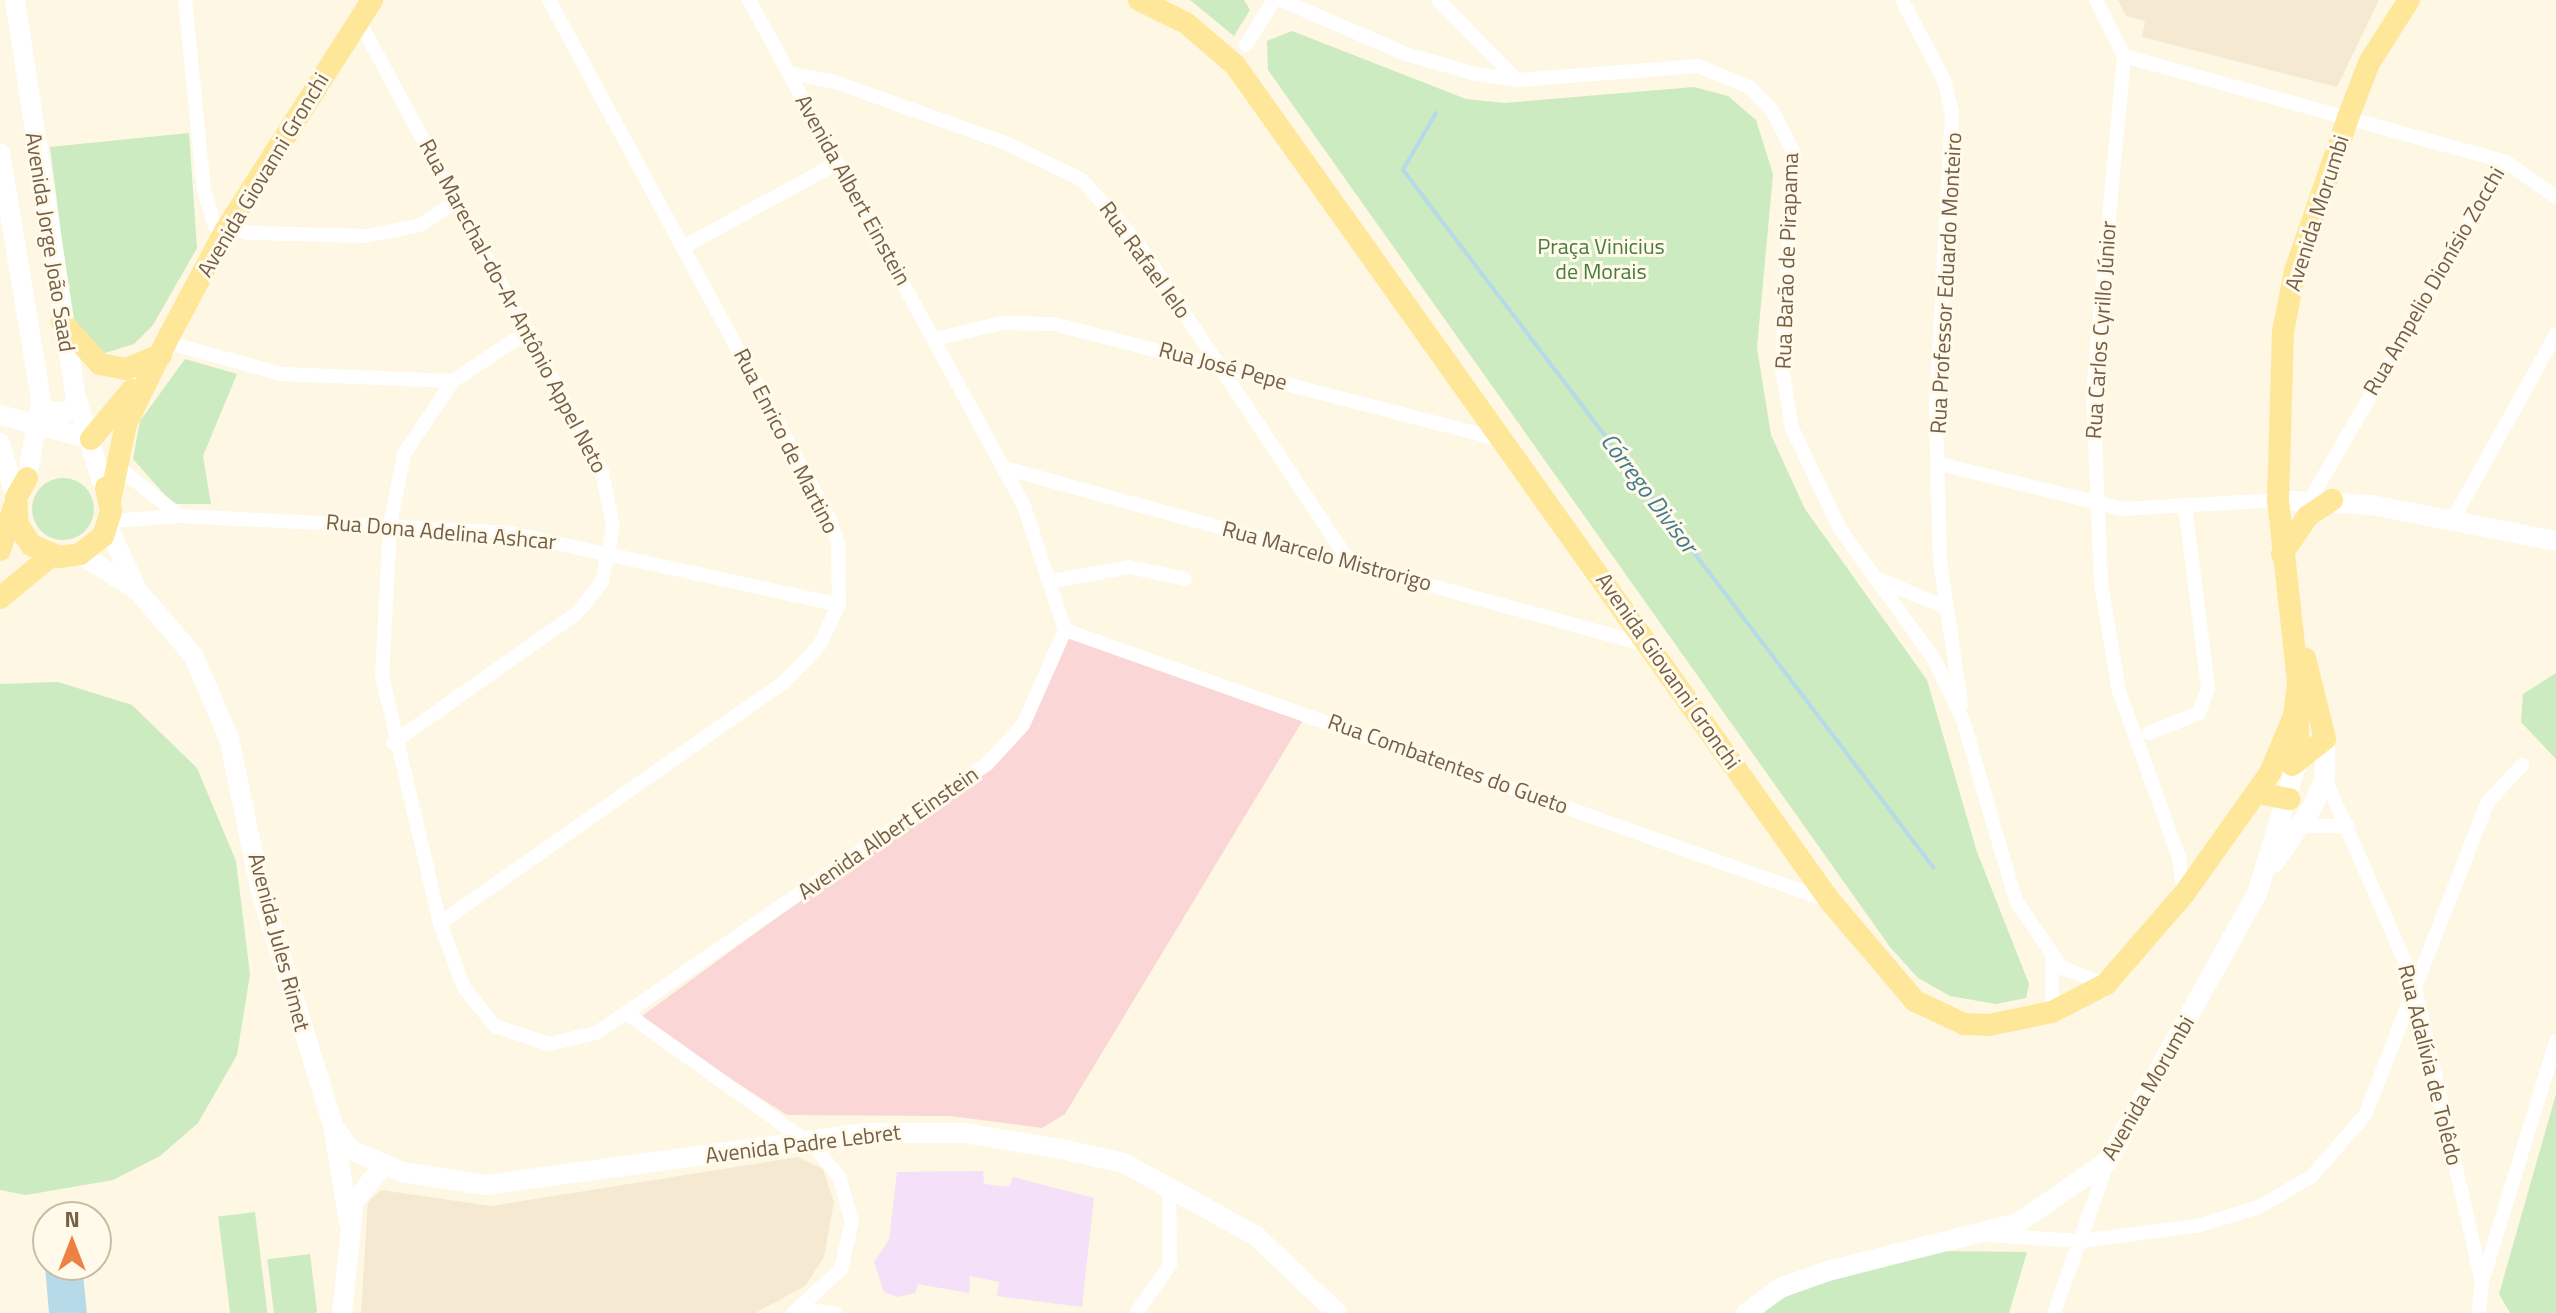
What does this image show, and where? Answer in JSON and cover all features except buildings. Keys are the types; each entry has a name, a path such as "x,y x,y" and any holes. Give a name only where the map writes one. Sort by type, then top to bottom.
{"main road":[{"name":"Avenida Jorge João Saad","path":"15,0 37,174 78,403 91,439 109,473"},
{"name":"Avenida Giovanni Gronchi","path":"109,516 109,473 126,424 164,348 225,231 372,0"},
{"name":"Avenida Giovanni Gronchi","path":"1139,0 1186,23 1235,65 1508,442 1830,901 1892,980 1940,1014 1989,1025 2052,1012 2106,984 2184,894 2258,793 2287,739 2298,681"},
{"name":"Avenida Morumbi","path":"2265,876 2298,759 2298,681 2278,500 2283,332 2295,271 2349,115 2369,63 2409,0"},
{"path":"2,163 23,160 37,174"},
{"name":"Avenida Jorge João Saad","path":"2,163 40,417 20,493"},
{"path":"62,322 88,358 113,368 164,348"},
{"name":"Avenida Giovanni Gronchi","path":"91,439 164,348"},
{"path":"0,415 40,417 66,413 78,403"},
{"path":"40,417 91,439"},
{"path":"0,443 20,493 25,539 51,556"},
{"path":"0,550 20,493"},
{"path":"2278,500 2321,500 2556,541"},
{"path":"2282,554 2321,500"},
{"path":"0,598 51,556 80,554 109,516"},
{"name":"Avenida Jules Rimet","path":"109,516 137,590"},
{"name":"Avenida Jules Rimet","path":"80,554 137,590 193,655 229,738 260,888 333,1126 349,1223"},
{"name":"Avenida Morumbi","path":"1746,1313 1780,1288 1828,1271 1986,1235 2048,1208 2108,1161 2265,876 2299,826 2325,778 2325,739 2294,632"},
{"name":"Avenida Giovanni Gronchi","path":"2258,793 2325,739"},
{"path":"2258,793 2289,799"},
{"name":"Avenida Padre Lebret","path":"333,1126 351,1150 384,1165 428,1180 485,1185 805,1139 964,1133 1124,1163 1256,1236 1334,1312"},
{"name":"Avenida Jules Rimet","path":"342,1313 349,1223 356,1199 351,1150"},
{"path":"356,1199 384,1165"}],"street":[{"path":"185,0 204,190 215,225 225,231 390,233 457,201"},
{"name":"Rua Enrico de Martino","path":"440,923 783,683 819,646 839,605 838,543 829,518 549,0"},
{"name":"Avenida Albert Einstein","path":"453,381 404,454 390,525 382,676 393,743 440,923 477,1010 507,1035 565,1043 626,1013 987,764 1023,725 1065,630 1053,581 1004,468 749,0"},
{"path":"1246,45 1274,0"},
{"name":"Rua Barão de Pirapama","path":"1281,0 1444,67 1517,80 1698,66 1750,87 1773,112 1793,151 1782,369 1792,428 1840,529 1934,659 1963,720 2016,901 2052,957 2073,976 2106,984"},
{"path":"1438,0 1517,80"},
{"name":"Rua Professor Eduardo Monteiro","path":"1902,0 1944,80 1952,113 1936,411 1945,607 1963,720"},
{"path":"2096,0 2124,56"},
{"name":"Rua Marechal-do-Ar Antônio Appel Neto","path":"358,19 602,472 612,551 602,582 577,613 393,743"},
{"name":"Rua Ampelio Dionísio Zocchi","path":"2124,56 2349,115 2506,162 2321,500"},
{"name":"Rua Carlos Cyrillo Júnior","path":"2124,56 2093,391 2093,504 2119,691 2179,858 2184,894"},
{"name":"Rua Rafael Ielo","path":"789,73 835,82 1008,144 1082,180 1137,242 1223,367 1351,564"},
{"path":"2506,162 2556,197"},
{"path":"683,247 838,163"},
{"name":"Rua José Pepe","path":"935,339 1002,323 1054,324 1508,442"},
{"path":"164,348 298,376 453,381 528,331"},
{"path":"2452,521 2556,334"},
{"path":"1940,464 2093,504 2185,507 2278,500"},
{"name":"Rua Marcelo Mistrorigo","path":"1004,468 1650,646"},
{"path":"109,473 180,516"},
{"path":"2149,733 2199,713 2208,688 2185,507"},
{"name":"Rua Dona Adelina Ashcar","path":"109,516 180,516 510,533 612,551 839,605"},
{"path":"1053,581 1129,567 1185,579"},
{"name":"Rua Barão de Pirapama","path":"1878,578 1945,607"},
{"name":"Rua Combatentes do Gueto","path":"1065,630 1830,901"},
{"path":"1986,1235 2081,1241 2228,1220 2312,1176 2365,1115 2414,983 2487,803 2522,765"},
{"name":"Rua Adalívia de Tolêdo","path":"2325,778 2414,983 2482,1282 2479,1313"},
{"path":"2299,826 2348,826"},
{"path":"2052,957 2052,1012"},
{"path":"626,1013 805,1139 840,1179 852,1222 841,1269 797,1311"},
{"path":"2482,1282 2556,1041"},
{"path":"2054,1313 2108,1161"},
{"path":"1136,1313 1170,1265 1169,1187"},
{"path":"797,1311 835,1313"}],"shaded area":[{"path":"2118,0 2379,0 2337,87 2142,37 2145,21 2126,16"},
{"path":"1069,636 1303,720 1065,1114 1042,1128 950,1116 787,1115 638,1019 997,756"},
{"path":"798,1157 823,1169 834,1202 824,1257 805,1286 755,1313 361,1313 368,1202 381,1190 491,1206"},
{"path":"983,1171 984,1184 1009,1187 1013,1177 1094,1198 1082,1307 997,1296 999,1282 970,1276 969,1293 918,1284 915,1293 898,1297 884,1292 874,1262 889,1240 897,1172"}],"green space":[{"path":"1190,0 1244,0 1250,10 1234,36"},
{"name":"Praça Vinicius de Morais","path":"1292,31 1466,99 1504,103 1694,87 1728,96 1756,120 1773,174 1757,348 1771,435 1805,509 1927,680 1977,852 2029,984 2026,998 1996,1004 1950,996 1918,978 1890,947 1268,70 1267,41"},
{"path":"189,133 197,248 153,325 134,344 105,353 81,339 72,317 50,147"},
{"path":"185,359 237,374 203,456 211,504 173,504 133,459 140,421"},
{"path":"63,478 85,487 94,509 85,531 63,540 41,531 32,509 41,487"},
{"path":"2556,673 2556,759 2521,722 2523,694"},
{"path":"58,682 132,705 197,768 236,861 250,974 237,1055 198,1123 160,1156 113,1180 26,1195 0,1190 0,684"},
{"path":"2556,1094 2556,1313 2510,1313 2499,1294"},
{"path":"255,1212 267,1313 230,1313 218,1217"},
{"path":"1939,1251 2027,1252 2009,1313 1753,1313 1807,1280"},
{"path":"310,1254 317,1313 274,1313 267,1259"}],"water":[{"path":"46,1281 84,1281 87,1313 49,1313"}],"waterway":[{"name":"Córrego Divisor","path":"1436,113 1403,170 1933,867"}]}
